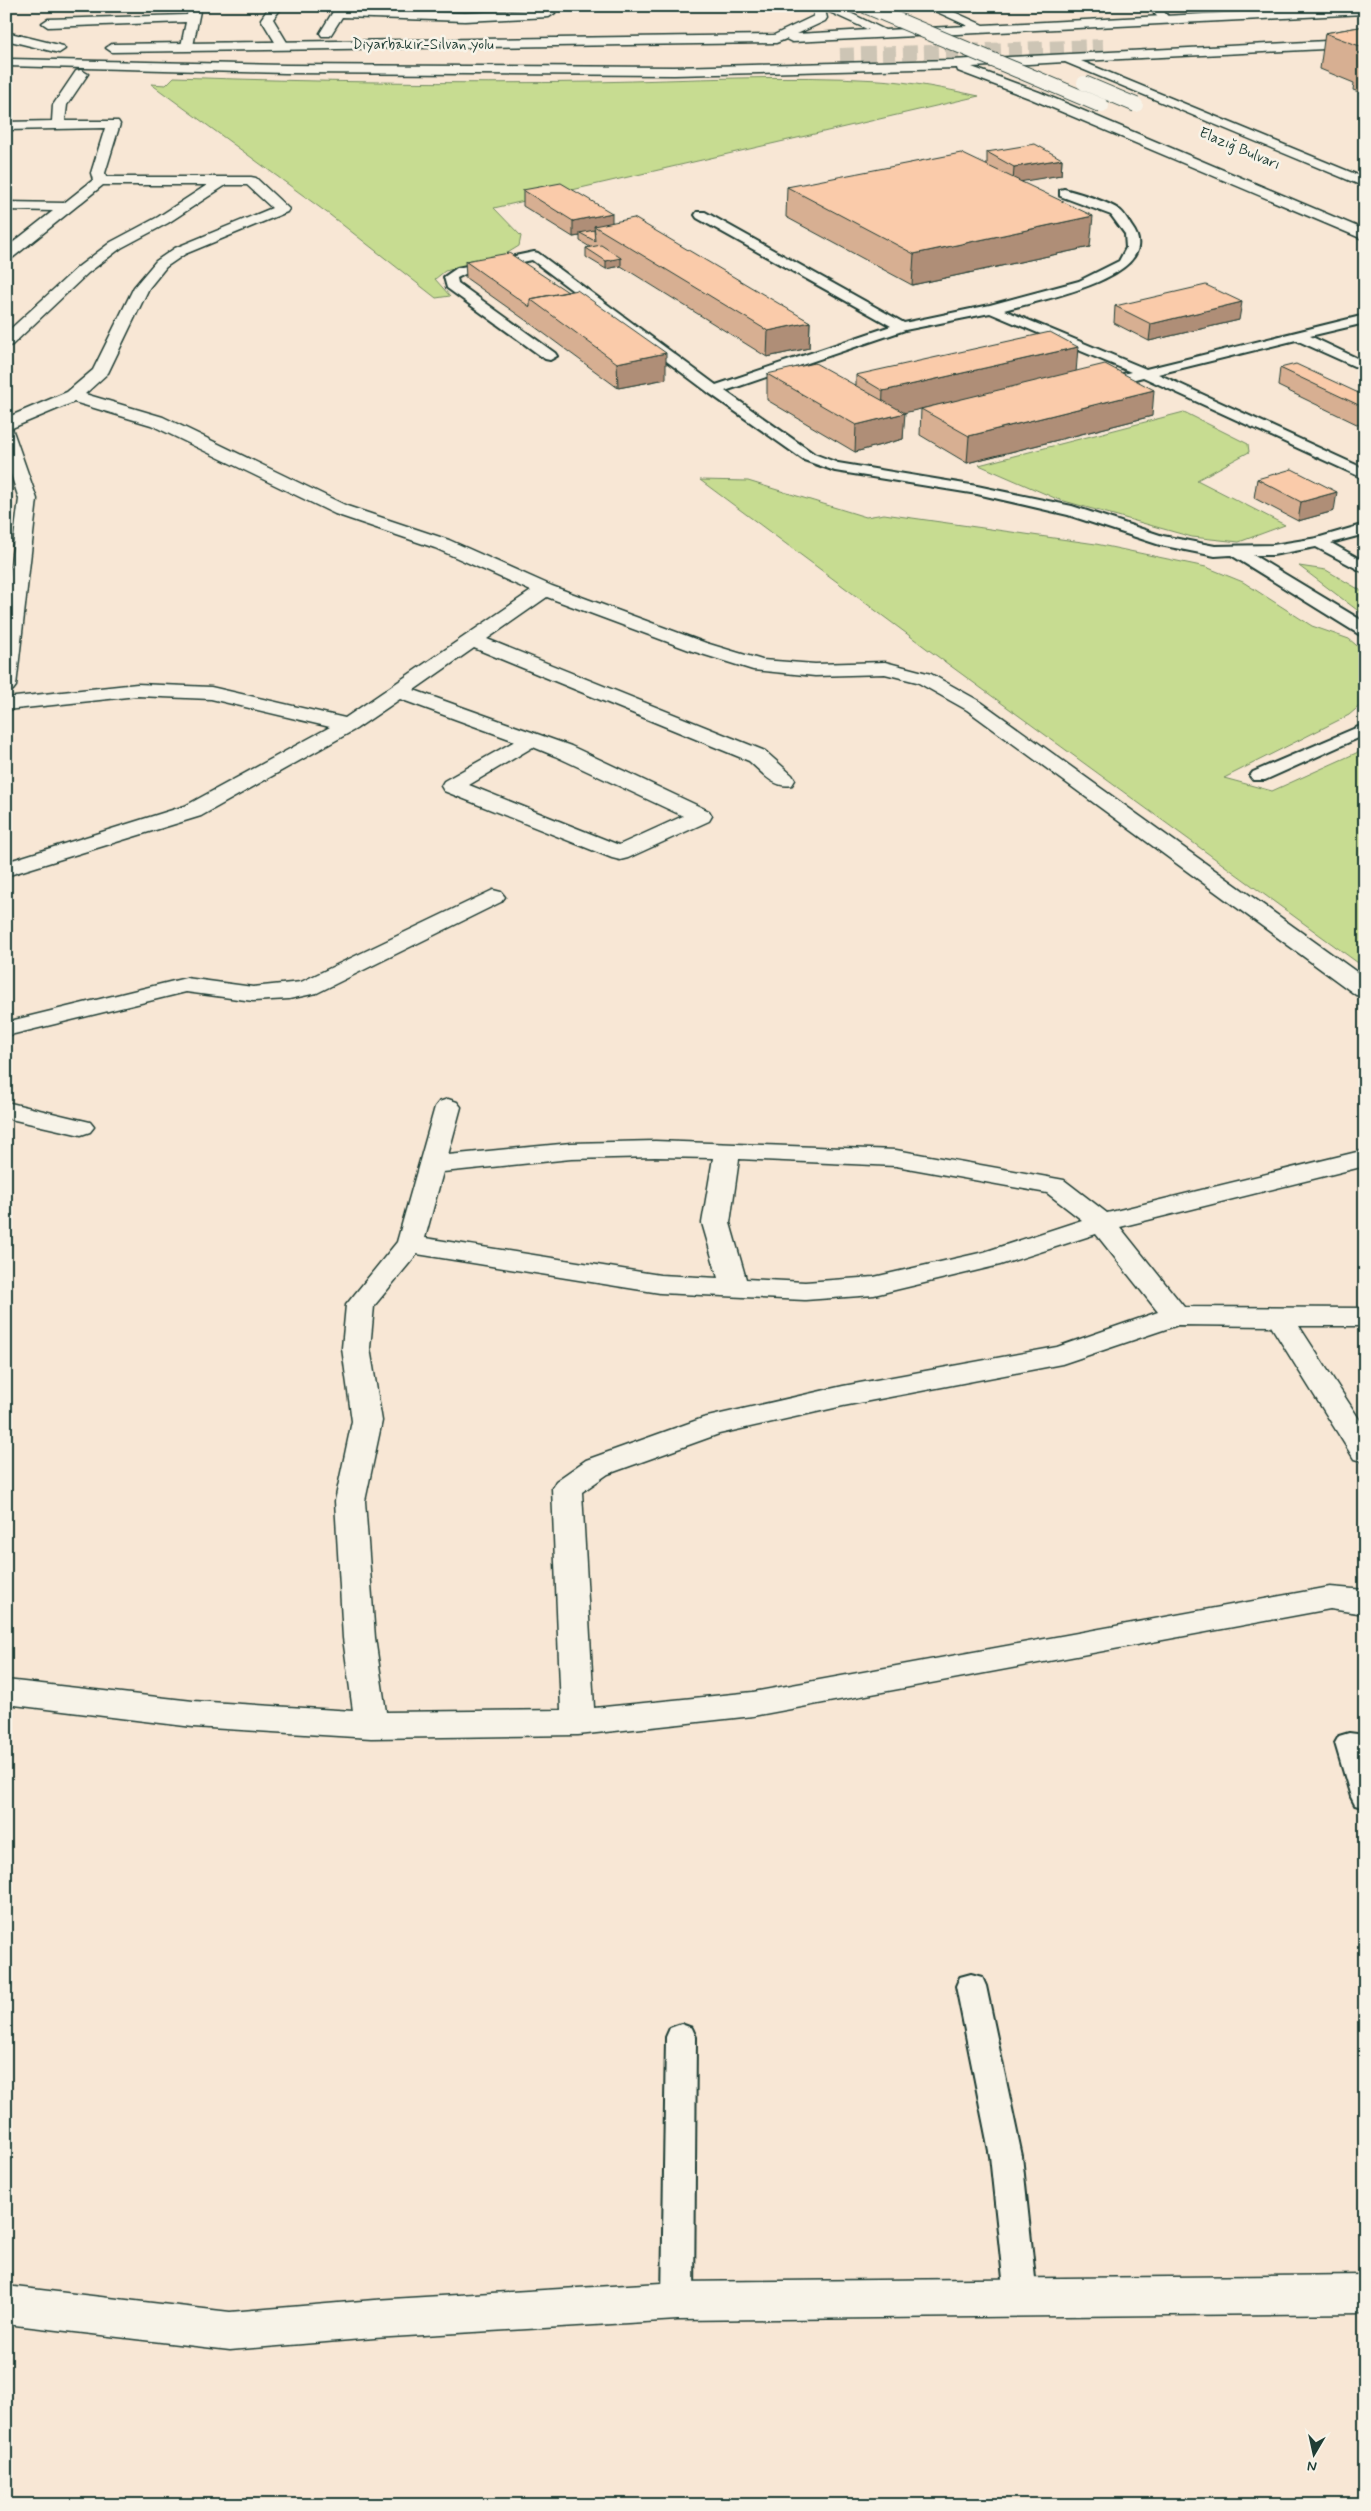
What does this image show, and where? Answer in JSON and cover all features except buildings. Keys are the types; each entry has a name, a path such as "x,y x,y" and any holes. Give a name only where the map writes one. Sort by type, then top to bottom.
{"main road":[{"path":"95,6 104,22"},
{"path":"277,6 267,19 282,44"},
{"path":"396,15 407,6"},
{"path":"776,39 821,18 818,6"},
{"path":"826,6 909,44"},
{"path":"865,6 1106,108"},
{"path":"948,6 978,12"},
{"path":"32,41 48,23 47,11 52,10"},
{"path":"925,10 985,34 1012,39"},
{"path":"776,39 884,32 985,34 1096,24 1365,10"},
{"path":"48,23 104,22 194,12 187,46"},
{"path":"326,33 338,13 465,17 549,14"},
{"path":"997,15 1032,19 1128,22"},
{"path":"1325,25 1365,23"},
{"path":"1057,54 1055,33 1096,24"},
{"path":"1103,46 1365,33"},
{"path":"6,36 64,49 7,58"},
{"path":"99,48 282,44 776,39 844,41 874,50 868,58 850,62 800,66"},
{"path":"1001,48 1057,54 1117,56 1365,43"},
{"path":"1028,46 1057,54 1153,90 1365,183"},
{"path":"1166,66 1170,60 1248,48"},
{"name":"Diyarbakır-Silvan yolu","path":"7,58 672,59 838,51"},
{"path":"926,52 952,64 1034,95 1365,236"},
{"path":"7,58 305,69 674,70 952,64 1057,54"},
{"path":"800,66 875,70 929,78"},
{"path":"58,125 60,105 81,74"},
{"path":"1073,78 1140,106"},
{"path":"966,83 1034,95"},
{"path":"6,126 113,124 98,174 100,181"},
{"path":"6,256 100,181 251,180 282,209 180,251 161,264 142,288 100,373 73,396 6,424"},
{"path":"6,342 83,270 110,250 163,220 223,181"},
{"path":"6,206 68,207"},
{"path":"73,396 157,421 341,510 442,544 545,590 699,647 760,666 815,670 885,668 924,678 974,706 1365,990"},
{"path":"6,431 28,499 6,686"},
{"path":"6,869 193,811 349,725 545,590"},
{"path":"472,640 757,756 784,780"},
{"path":"6,704 137,690 211,693 349,725"},
{"path":"398,691 563,751 701,816 620,853 452,786 531,740"},
{"path":"6,1029 186,985 253,994 289,992 308,988 494,897"},
{"path":"371,1725 359,1638 350,1501 367,1422 356,1348 360,1305 410,1244 448,1107"},
{"path":"6,1110 81,1127"},
{"path":"432,1165 571,1150 727,1150 896,1158 1055,1186 1102,1223 1176,1316"},
{"path":"727,1150 716,1223 735,1288"},
{"path":"410,1244 660,1284 805,1291 874,1286 990,1259 1102,1223 1365,1158"},
{"path":"578,1722 567,1488 597,1467 713,1425 843,1396 986,1371 1062,1355 1176,1316 1365,1316"},
{"path":"1279,1317 1365,1452"},
{"path":"6,1692 194,1714 371,1725 578,1722 753,1704 1330,1598 1365,1602"},
{"path":"6,2306 230,2331 374,2319 678,2301 1365,2294"}],"lane":[{"path":"1153,6 1166,20"},
{"path":"714,390 902,327 991,309 1084,284 1124,263 1132,248 1131,234 1115,212 1064,193"},
{"path":"701,215 902,327"},
{"path":"550,356 452,285 450,277 461,271 534,256 714,390 809,457 835,467 977,490 1072,511 1160,540 1215,551 1273,550 1318,542 1365,529"},
{"path":"991,309 1147,374 1365,474"},
{"path":"1090,386 1147,374 1365,319"},
{"path":"1298,336 1365,367"},
{"path":"1318,542 1365,568"},
{"path":"1234,551 1355,623 1365,633"},
{"path":"1259,776 1365,729"},
{"path":"1365,1746 1349,1743 1365,1797"},
{"path":"971,1986 1006,2156 1021,2297"},
{"path":"678,2301 681,2037"}],"green space":[{"path":"174,77 490,83 773,77 844,78 904,82 979,96 494,208 521,236 519,246 501,257 445,271 435,279 450,296 436,298 330,215 151,84 166,85"},
{"path":"1184,412 1248,444 1249,452 1197,480 1285,525 1239,542 1192,537 1057,499 979,465"},
{"path":"700,480 748,481 866,517 884,514 1096,544 1206,567 1243,582 1312,626 1349,639 1362,650 1365,682 1362,704 1349,715 1224,778 1272,791 1365,749 1365,968 926,648"},
{"path":"1299,566 1326,570 1365,593 1365,616"}],"tunnel":[{"path":"840,55 1103,46"}]}
